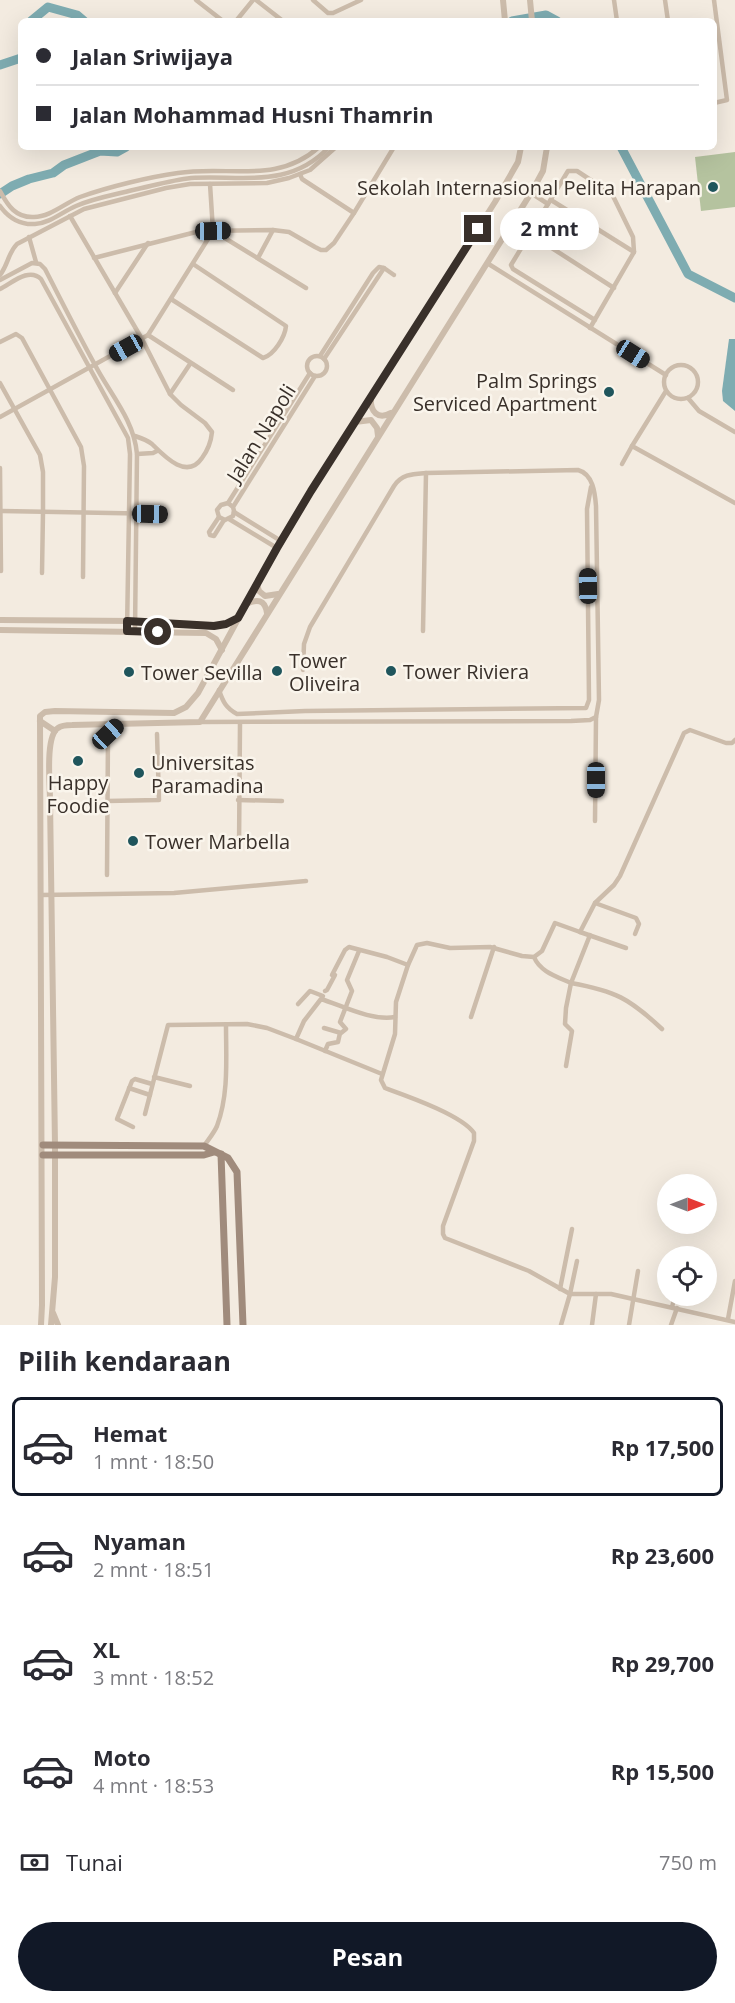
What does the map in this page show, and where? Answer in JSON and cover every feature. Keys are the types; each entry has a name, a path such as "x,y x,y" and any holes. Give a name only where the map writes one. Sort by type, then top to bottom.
{"main road":[{"path":"43,1145 204,1146 228,1158 237,1172 243,1325"},
{"path":"43,1155 204,1155 217,1153"},
{"path":"217,1153 227,1325"}],"street":[{"path":"196,0 219,18"},
{"path":"239,18 255,0 279,18"},
{"path":"313,0 328,13 333,13 361,0"},
{"path":"503,0 505,18"},
{"path":"530,0 532,18"},
{"path":"614,0 617,18"},
{"path":"665,0 668,18"},
{"path":"714,0 716,18"},
{"path":"717,23 727,100 717,103"},
{"path":"0,191 16,213 32,218 87,195 167,175 192,171 276,170 302,160 315,150"},
{"path":"0,206 13,219 32,225 43,223 89,201 168,182 192,178 278,177 305,166 326,150"},
{"path":"0,275 7,265 12,248 84,209 166,188 210,184 267,183 300,174 322,161 333,150"},
{"path":"94,258 200,231 273,230 289,232 315,248 326,250 334,243 354,213 392,150"},
{"path":"40,1325 43,1145 39,721 42,714 50,711 174,713 186,707 198,693 281,541 495,202 518,162 520,150"},
{"path":"200,722 536,185 546,164 546,150"},
{"path":"590,328 595,320 614,288 634,252 633,237 612,194 577,171 571,170 568,171 512,263 512,267 595,320"},
{"path":"300,174 302,179 354,213"},
{"path":"0,417 148,335 213,231 210,184"},
{"path":"536,185 551,200"},
{"path":"531,193 551,200 634,252"},
{"path":"70,216 142,339 170,394 212,432 211,443 203,458 197,465 190,468 183,467 157,451 146,440 135,436"},
{"path":"258,258 273,230"},
{"path":"200,231 205,243"},
{"path":"213,231 306,288"},
{"path":"530,234 614,288"},
{"path":"29,237 38,263 45,269 128,438 127,631"},
{"path":"115,293 148,243"},
{"path":"0,280 32,263 38,263"},
{"path":"487,263 666,375"},
{"path":"171,299 260,357 270,355 284,334 286,326 193,264"},
{"name":"Jalan Napoli","path":"322,358 373,273 379,267 394,275"},
{"path":"0,289 27,274 37,275 41,279 92,367 130,424 135,436 137,454 135,631"},
{"path":"0,342 16,334 22,338 82,450 84,466 83,577"},
{"path":"148,335 233,390"},
{"name":"Jalan Napoli","path":"312,357 322,358 327,367 325,372 320,375 312,374 307,368 308,361 312,357"},
{"path":"170,394 190,363"},
{"path":"680,365 695,372 696,390 688,398 673,398 666,391 664,383 669,370 680,365"},
{"name":"Jalan Napoli","path":"281,541 232,507 222,504 217,512 224,519 232,507 312,374"},
{"path":"0,382 40,455 43,472 42,573"},
{"path":"622,464 666,391"},
{"path":"371,397 370,405 377,415 382,416 394,411"},
{"path":"688,398 699,411 735,432"},
{"path":"354,422 371,420 377,428 378,436"},
{"path":"632,446 735,503"},
{"path":"137,454 157,451"},
{"path":"0,468 1,571"},
{"path":"303,670 304,644 310,627 399,479 406,475 426,473 578,470 587,474 592,485 596,506 599,700 595,821"},
{"path":"423,631 426,473"},
{"path":"219,690 223,702 237,714 305,711 578,710 588,707 587,509 592,485"},
{"path":"2,511 165,514"},
{"path":"224,519 277,548"},
{"path":"256,584 265,596 279,594"},
{"path":"246,604 255,600 262,601 267,614"},
{"path":"0,620 135,618 214,626 226,624 238,618"},
{"path":"0,630 206,633 216,639 222,650"},
{"path":"417,710 417,722"},
{"path":"51,1325 55,1277 55,1145 50,748 54,731 59,727 72,724 578,721 597,717"},
{"path":"39,721 54,731"},
{"path":"239,849 240,723"},
{"path":"107,875 108,734 119,724"},
{"path":"580,932 595,903 620,876 684,733 690,730 726,743 735,740"},
{"path":"107,801 159,800 158,734"},
{"path":"238,800 282,801"},
{"path":"41,895 174,893 306,881"},
{"path":"595,903 636,918 639,924 635,934"},
{"path":"626,948 555,923 542,951 534,957 522,956 494,947 450,948 420,943 416,946 408,965 396,1002 395,1034 381,1082 384,1087 453,1117 474,1133 474,1141 443,1226 444,1237 529,1271 570,1294 611,1294 735,1322"},
{"path":"566,1066 572,1031 566,1025 565,1020 571,982 590,935"},
{"path":"296,1039 304,1022 335,975 332,974 345,950 351,947 408,965"},
{"path":"471,1017 494,947"},
{"path":"324,1028 340,1033 344,1033 346,1029 340,1022 352,989 346,980 359,951"},
{"path":"534,957 538,965 550,974 627,999 662,1029"},
{"path":"298,1004 310,990 323,993 347,1007 371,1016 395,1017"},
{"path":"145,1114 168,1025 256,1025 382,1074"},
{"path":"204,1146 217,1127 223,1101 226,1076 226,1025"},
{"path":"325,1051 328,1044 338,1042 340,1033"},
{"path":"154,1077 190,1086"},
{"path":"133,1127 117,1119 132,1081 135,1079 152,1084"},
{"path":"129,1088 150,1095"},
{"path":"560,1289 572,1229"},
{"path":"561,1325 577,1261"},
{"path":"629,1325 638,1271"},
{"path":"728,1319 735,1281"},
{"path":"592,1325 597,1294"},
{"path":"671,1325 674,1308"},
{"path":"53,1313 58,1325"}],"green space":[{"name":"Sekolah Internasional Pelita Harapan","path":"735,152 735,207 701,211 695,157"}],"water":[{"path":"729,339 735,339 735,411 723,401 722,391"}],"waterway":[{"path":"35,18 48,7 80,18"},
{"path":"529,18 546,15 552,18"},
{"path":"0,65 18,59"},
{"path":"0,194 12,186 53,173 64,165 100,151 117,152 121,150"},
{"path":"623,150 688,274 735,298"}],"place":[{"name":"Sekolah Internasional Pelita Harapan","path":"713,187"},
{"name":"Palm Springs Serviced Apartment","path":"609,392"},
{"name":"Tower Oliveira","path":"277,671"},
{"name":"Tower Riviera","path":"391,671"},
{"name":"Tower Sevilla","path":"129,672"},
{"name":"Happy Foodie","path":"78,761"},
{"name":"Universitas Paramadina","path":"139,773"},
{"name":"Tower Marbella","path":"133,841"}],"route":[{"path":"158,632 127,631 127,621 214,626 226,624 238,618 311,491 478,229"}]}
